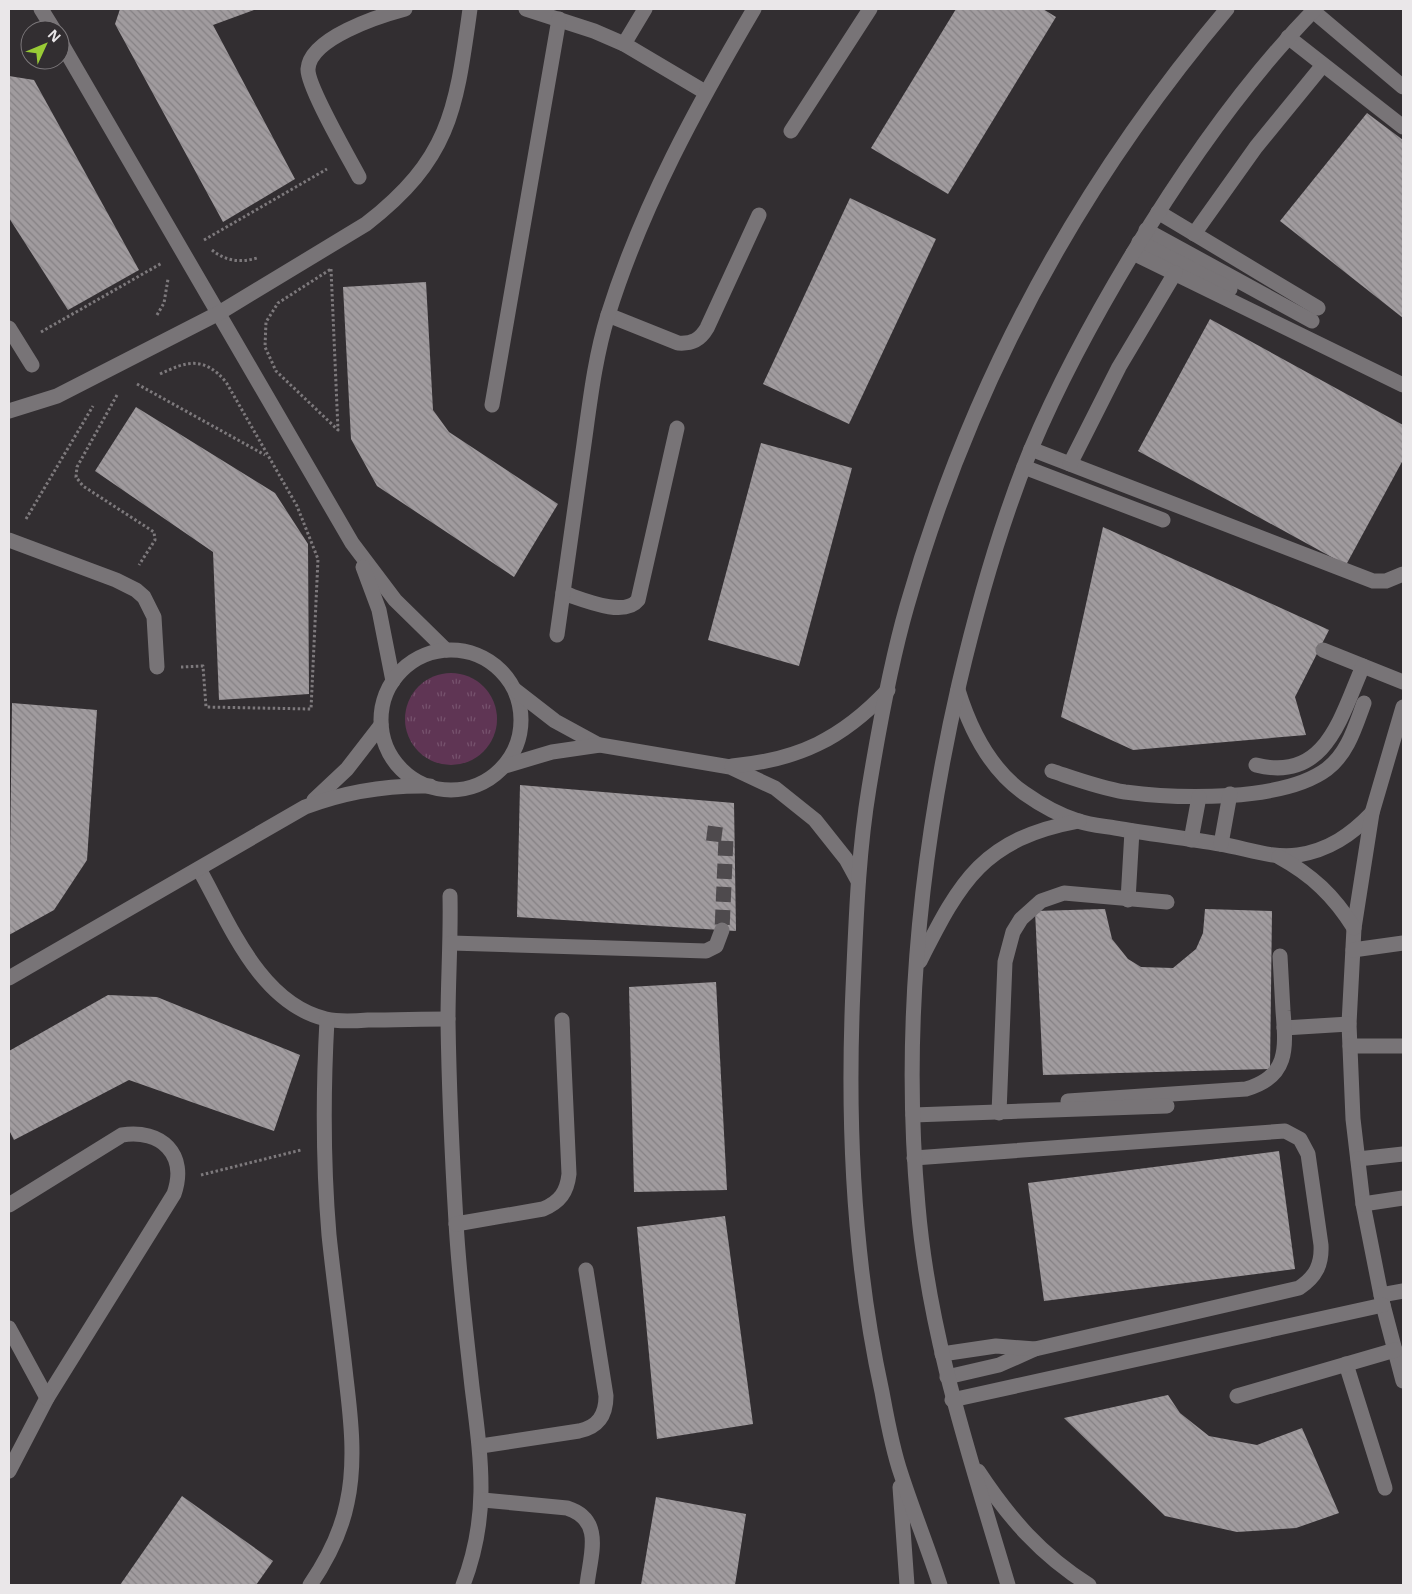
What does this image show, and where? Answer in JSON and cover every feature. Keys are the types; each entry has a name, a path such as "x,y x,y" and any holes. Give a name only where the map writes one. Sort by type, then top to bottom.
{"street":[{"path":"41,9 48,20"},
{"path":"359,177 309,80 310,59 324,43 368,22 404,9"},
{"path":"9,411 57,396 219,313 366,224 387,208 411,183 437,146 448,123 456,100 470,9"},
{"path":"526,9 559,19 624,44 705,92"},
{"path":"624,44 645,9"},
{"path":"556,635 592,386 608,315 648,210 705,92 754,9"},
{"path":"791,131 870,9"},
{"path":"940,1585 900,1471 880,1387 856,1218 851,1133 850,1047 858,881 869,790 888,690 906,611 947,482 972,419 1030,297 1062,239 1135,127 1227,9"},
{"path":"1008,1585 952,1400 924,1257 914,1158 913,1036 917,966 931,824 943,754 978,601 1031,449 1076,351 1104,300 1199,149 1231,106 1288,37 1314,10 1403,87"},
{"path":"492,405 559,19"},
{"path":"1288,37 1403,127"},
{"path":"70,58 352,543 395,600 446,650"},
{"path":"1194,234 1256,147 1323,65"},
{"path":"1140,242 1313,320 1194,234 1158,212"},
{"path":"608,315 678,343 687,344 696,341 707,328 759,215"},
{"path":"1140,242 1175,273 1403,385"},
{"path":"1070,464 1119,367 1175,273"},
{"path":"9,328 32,365"},
{"path":"562,593 620,609 633,606 638,600 677,428"},
{"path":"1031,449 1373,581 1386,581 1403,574"},
{"path":"1024,467 1163,520"},
{"path":"11,541 126,584 144,598 154,617 157,668"},
{"path":"352,543 379,610 393,681"},
{"path":"430,786 412,777 396,763 386,744 381,725 384,702 393,681 407,665 425,654 446,650 467,651 487,660 503,673 515,690 555,721 600,745"},
{"path":"1323,650 1403,682"},
{"path":"1256,765 1269,769 1296,766 1319,753 1334,731 1364,666"},
{"path":"958,689 966,716 980,744 1000,770 1023,792 1050,809 1079,821 1221,844 1279,856 1314,852 1330,846 1346,836 1372,813"},
{"path":"9,978 305,807 334,796 366,789 430,786 450,790 470,788 489,779 504,766 515,749 521,730 521,710 515,690"},
{"path":"730,767 782,759 817,746 844,731 867,712 888,690"},
{"path":"1052,771 1124,792 1199,797 1274,790 1312,778 1328,768 1341,754 1351,738 1364,703"},
{"path":"1403,707 1372,813 1354,928 1349,1024 1353,1119 1363,1204 1382,1300 1403,1381"},
{"path":"305,807 347,769 381,725"},
{"path":"504,766 552,752 600,745 730,767 775,788 815,820 846,859 858,881"},
{"path":"1221,844 1230,794"},
{"path":"1191,840 1199,797"},
{"path":"917,966 957,892 976,870 998,851 1023,836 1050,826 1079,821"},
{"path":"1128,900 1132,831"},
{"path":"1279,856 1323,886 1340,906 1354,928"},
{"path":"199,869 242,946 269,983 306,1012 327,1020 448,1019"},
{"path":"999,1113 1005,962 1013,932 1031,909 1054,895 1064,893 1167,902"},
{"path":"450,896 451,943 448,1019 450,1121 456,1224 464,1317 480,1446 482,1500 476,1543 464,1585"},
{"path":"451,943 706,951 716,946 722,930"},
{"path":"1353,950 1403,943"},
{"path":"1068,1101 1246,1089 1258,1086 1270,1079 1278,1069 1286,1045 1280,956"},
{"path":"310,1585 332,1548 341,1525 348,1502 351,1460 350,1418 329,1236 324,1145 327,1020"},
{"path":"456,1224 544,1209 554,1204 563,1196 568,1186 569,1174 562,1020"},
{"path":"1284,1028 1349,1024"},
{"path":"1350,1046 1403,1046"},
{"path":"913,1115 1167,1106"},
{"path":"914,1158 1276,1131 1293,1134 1304,1146 1308,1154 1322,1256 1315,1275 1299,1288 1035,1349 999,1365 947,1377"},
{"path":"9,1205 122,1135 139,1132 156,1137 169,1148 177,1164 178,1181 174,1194 47,1398 9,1471"},
{"path":"1358,1159 1403,1154"},
{"path":"1363,1204 1403,1198"},
{"path":"480,1446 589,1429 603,1415 606,1396 586,1270"},
{"path":"952,1400 1382,1300 1403,1291"},
{"path":"9,1328 47,1398"},
{"path":"942,1354 996,1346 1035,1349"},
{"path":"1237,1396 1395,1350"},
{"path":"1346,1364 1385,1488"},
{"path":"967,1453 1009,1515 1044,1553 1089,1585"},
{"path":"900,1471 907,1585"},
{"path":"482,1500 567,1508 577,1511 586,1518 591,1526 593,1536 587,1585"}],"path":[{"path":"331,269 338,420 338,430 276,370 265,347 266,322 278,303 331,269"},
{"path":"152,377 185,363 198,363 218,373 226,382 266,455 297,506 318,559 311,709 206,707 203,666 157,668"},
{"path":"130,388 144,381"},
{"path":"137,384 266,455"},
{"path":"109,398 124,391"},
{"path":"117,394 76,472 79,482 83,486 154,532 155,540 126,584"},
{"path":"11,541 94,405 101,401"},
{"path":"178,1181 324,1145"}],"green space":[{"path":"451,673 460,674 477,681 489,693 496,710 496,728 489,745 477,757 460,764 451,765 442,764 425,757 413,745 406,728 405,719 406,710 413,693 425,681 442,674"}],"building":[{"path":"120,9 257,9 213,25 295,179 223,222 115,24"},
{"path":"956,9 1043,9 1056,17 948,194 871,148"},
{"path":"9,76 34,80 139,270 68,310 9,218"},
{"path":"1367,113 1403,140 1403,318 1280,221"},
{"path":"850,198 936,239 849,424 763,384"},
{"path":"426,282 433,410 449,432 558,504 514,577 377,486 351,439 343,287"},
{"path":"1210,319 1403,425 1403,460 1346,565 1138,451"},
{"path":"136,407 275,493 308,544 309,694 219,700 213,552 95,471"},
{"path":"761,443 852,468 799,666 708,640"},
{"path":"1103,527 1329,630 1295,697 1306,735 1133,750 1061,717"},
{"path":"12,703 97,710 87,860 54,910 9,935"},
{"path":"520,785 734,803 736,931 517,917"},
{"path":"1105,909 1112,939 1128,959 1141,967 1173,968 1196,949 1203,933 1205,909 1272,911 1270,1069 1043,1075 1035,911"},
{"path":"716,982 727,1190 634,1192 629,987"},
{"path":"108,995 157,997 300,1055 274,1131 129,1080 14,1140 9,1130 9,1051"},
{"path":"1279,1151 1295,1269 1044,1301 1028,1183"},
{"path":"725,1216 753,1424 657,1439 637,1227"},
{"path":"1168,1395 1180,1413 1209,1436 1257,1445 1302,1428 1339,1513 1296,1528 1237,1532 1165,1516 1064,1418"},
{"path":"182,1496 273,1561 256,1585 120,1585"},
{"path":"656,1497 746,1514 735,1585 641,1585"}],"tunnel":[{"path":"707,833 723,835 726,839 722,930"}]}
